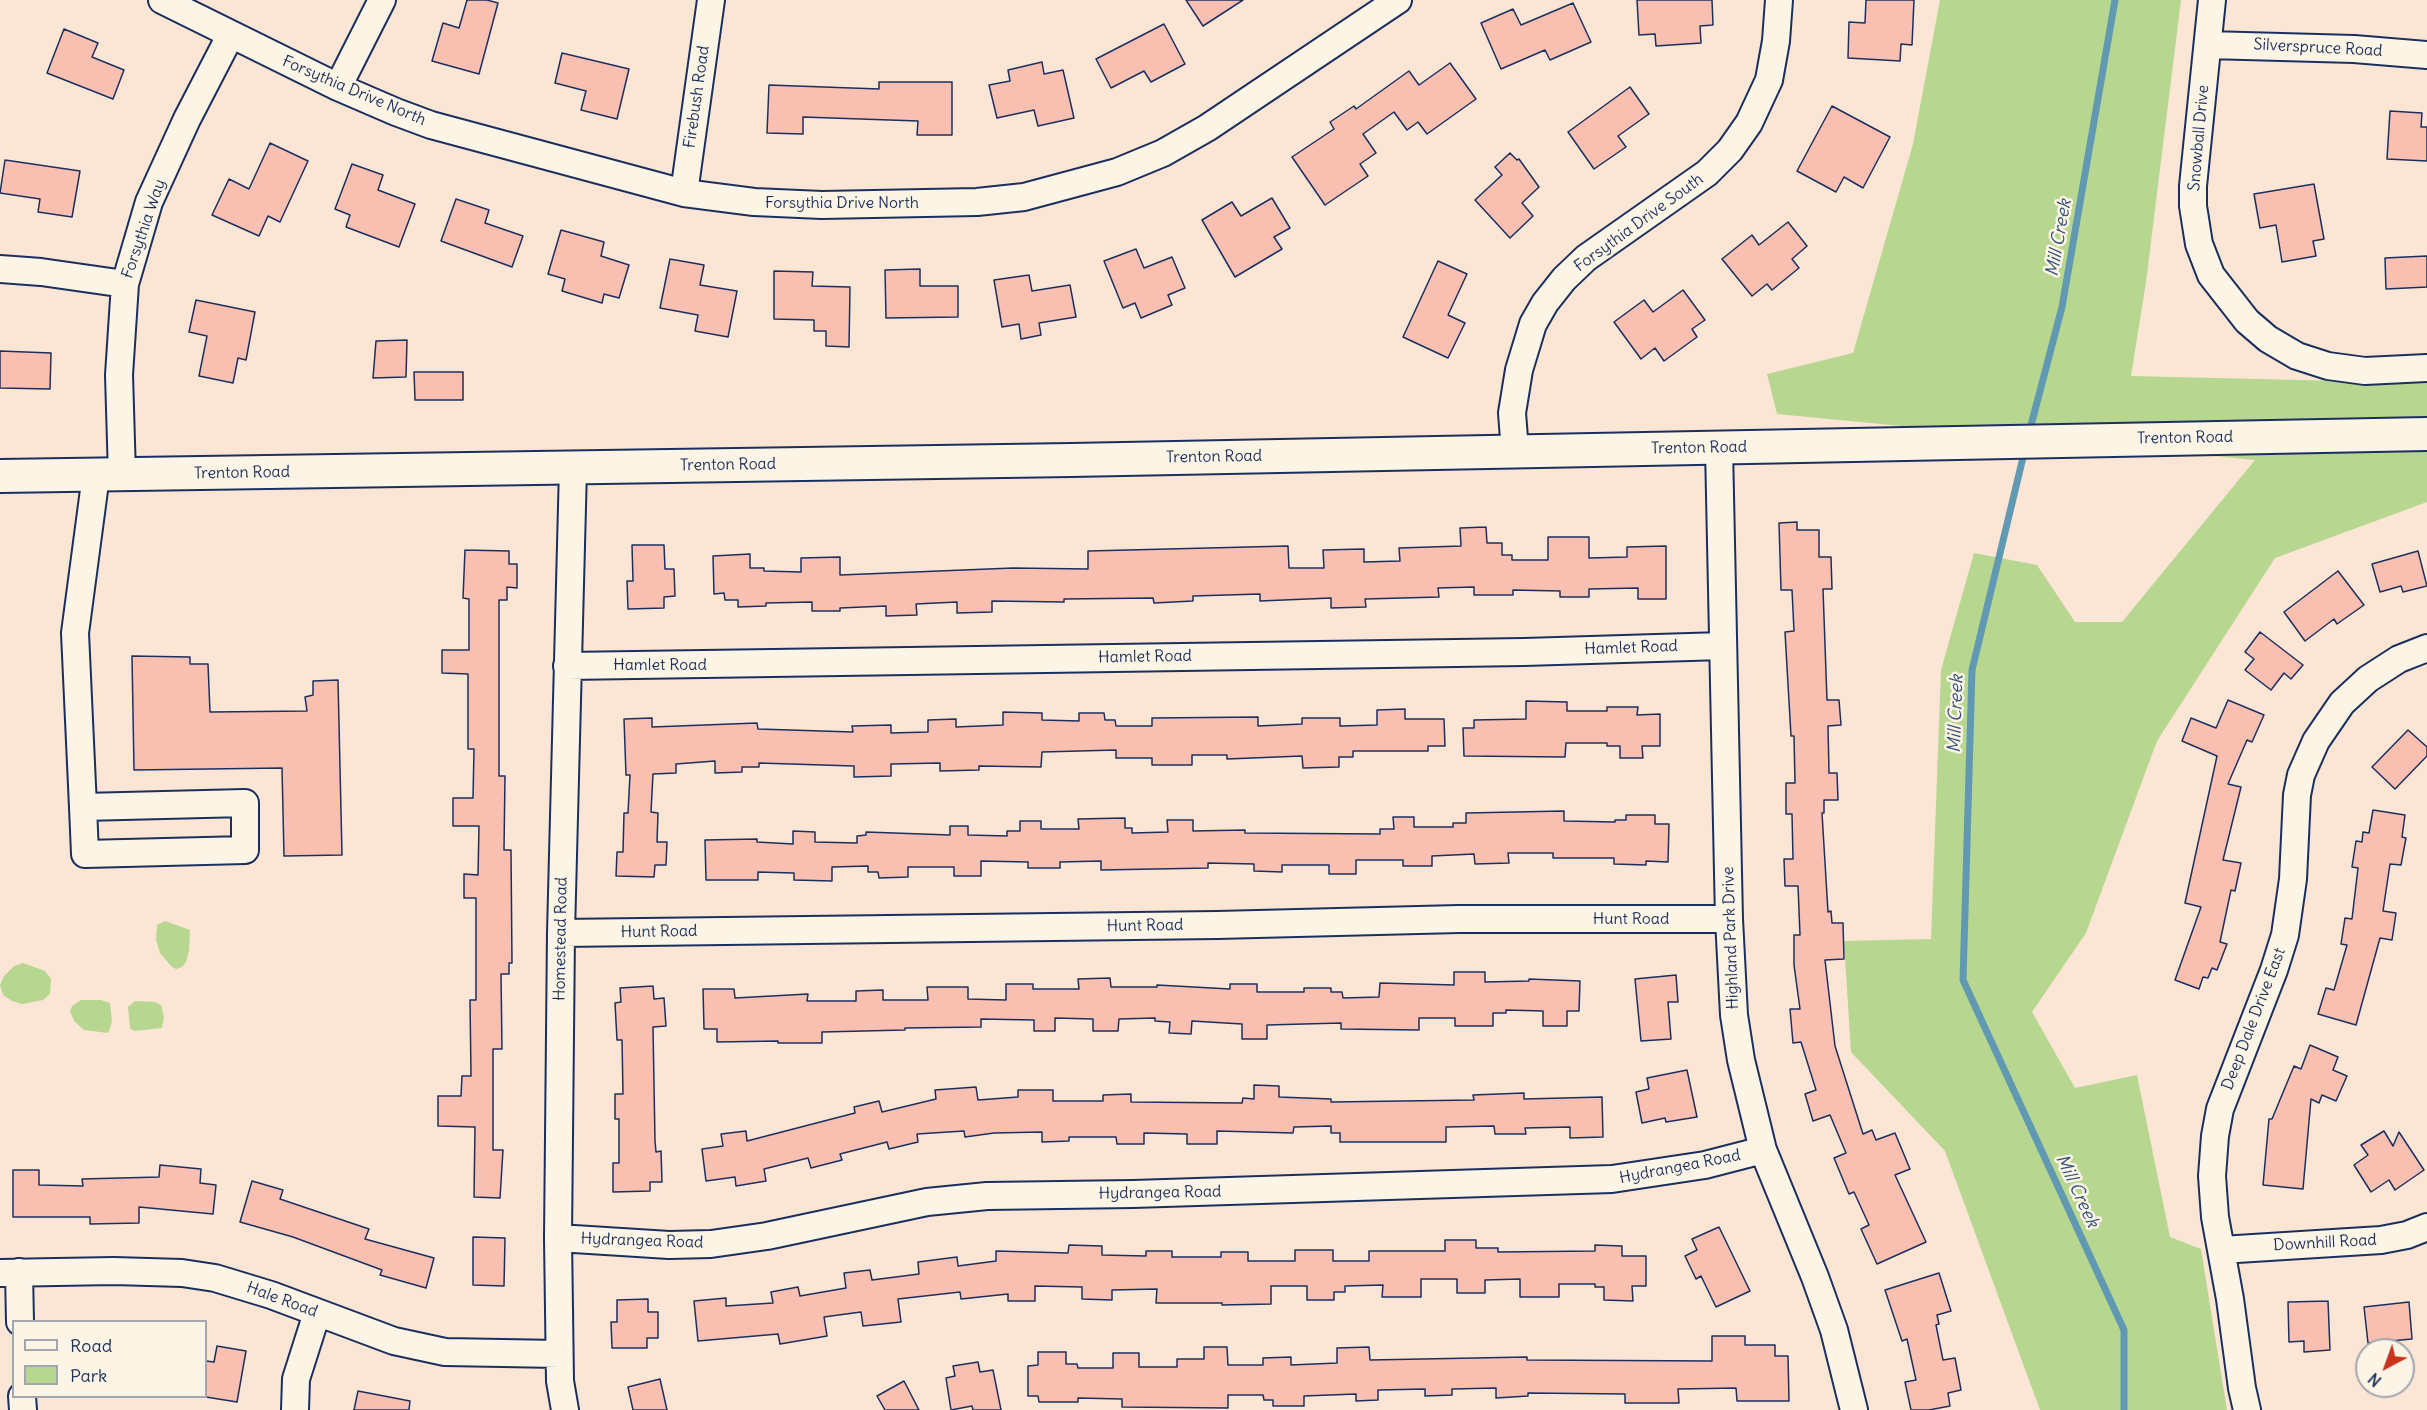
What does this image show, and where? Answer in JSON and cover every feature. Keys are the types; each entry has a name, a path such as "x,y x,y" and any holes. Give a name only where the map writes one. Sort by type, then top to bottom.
{"main road":[{"name":"Trenton Road","path":"0,476 573,468 2427,434"}],"street":[{"name":"Forsythia Drive North","path":"162,0 338,87 431,125 684,193 754,202 822,205 977,202 1023,197 1088,181 1162,153 1207,128 1398,0"},
{"path":"338,87 382,0"},
{"name":"Firebush Road","path":"684,193 711,0"},
{"name":"Forsythia Drive South","path":"1515,451 1512,413 1519,370 1533,324 1545,303 1564,279 1586,258 1707,173 1731,150 1749,123 1769,80 1776,41 1779,0"},
{"name":"Snowball Drive","path":"2212,0 2193,186 2193,206 2199,244 2211,275 2247,321 2268,339 2297,356 2328,366 2365,370 2427,368"},
{"name":"Forsythia Way","path":"83,807 245,803 245,850 85,854 75,633 109,475 125,284 149,202 187,119 231,34"},
{"name":"Silverspruce Road","path":"2208,45 2354,49 2427,55"},
{"path":"0,268 125,284"},
{"name":"Highland Park Drive","path":"1719,448 1729,919 1734,1015 1741,1060 1763,1150 1834,1330 1854,1410"},
{"name":"Homestead Road","path":"564,1410 560,1354 558,1238 561,933 573,468"},
{"name":"Hamlet Road","path":"567,666 1524,652 1724,646"},
{"name":"Deep Dale Drive East","path":"2247,1410 2241,1388 2230,1299 2215,1216 2212,1176 2220,1109 2285,936 2293,879 2297,795 2301,774 2316,741 2342,703 2376,674 2399,659 2427,648"},
{"name":"Hunt Road","path":"561,933 1217,925 1459,919 1729,919"},
{"name":"Hydrangea Road","path":"558,1238 669,1245 711,1244 767,1236 927,1202 987,1196 1179,1193 1612,1179 1705,1165 1763,1150"},
{"name":"Downhill Road","path":"2221,1250 2381,1240 2407,1235 2427,1227"},
{"path":"9,1272 20,1320"},
{"name":"Hale Road","path":"9,1272 182,1273 215,1278 271,1295 394,1341 445,1352 560,1354"},
{"path":"295,1410 296,1379 317,1313"}],"green space":[{"path":"1940,0 2181,0 2146,282 2131,376 2427,383 2427,502 2275,558 2157,741 2086,933 2032,1012 2075,1088 2137,1075 2170,1237 2201,1249 2227,1410 2040,1410 1945,1151 1851,1052 1844,941 1931,939 1941,670 1974,553 2037,565 2075,622 2122,622 2255,460 1777,414 1767,374 1853,353 1913,144"},
{"path":"165,921 190,930 186,962 182,967 176,969 160,953 156,940 157,925"},
{"path":"23,963 45,971 51,979 50,994 43,1000 22,1004 3,995 0,985 4,976 14,966"},
{"path":"81,1000 101,1000 110,1003 112,1022 108,1033 84,1030 75,1022 70,1012 72,1006"},
{"path":"135,1001 155,1002 161,1005 164,1017 162,1028 134,1031 130,1028 128,1007"}],"building":[{"path":"467,0 487,0 498,3 479,74 432,61 443,23 459,28"},
{"path":"1186,0 1243,0 1203,26"},
{"path":"1637,0 1712,0 1713,25 1700,26 1701,43 1656,46 1655,34 1639,35"},
{"path":"1866,0 1914,0 1912,45 1901,44 1900,61 1848,58 1849,22 1865,23"},
{"path":"1573,3 1591,42 1550,60 1545,50 1501,69 1481,23 1513,9 1521,25"},
{"path":"1164,24 1185,64 1151,82 1144,71 1111,88 1096,59"},
{"path":"64,29 98,43 92,57 124,70 113,99 47,73"},
{"path":"562,53 629,69 617,119 581,110 586,91 555,83"},
{"path":"1042,62 1044,74 1063,70 1074,118 1038,126 1034,110 997,118 989,85 1010,81 1008,70"},
{"path":"1450,63 1476,99 1427,134 1418,122 1407,130 1394,112 1363,134 1376,153 1360,164 1368,176 1325,205 1292,157 1334,129 1330,122 1354,106 1356,109 1409,71 1419,85"},
{"path":"879,82 952,82 952,135 917,135 918,121 803,117 803,134 767,133 769,85 879,89"},
{"path":"1630,87 1649,114 1618,136 1626,147 1594,169 1568,132"},
{"path":"1832,106 1890,137 1863,188 1844,177 1836,192 1797,171"},
{"path":"2390,111 2422,113 2421,127 2427,127 2427,161 2387,159"},
{"path":"270,143 308,161 280,222 268,216 259,236 212,215 229,179 249,189"},
{"path":"1510,153 1517,160 1519,159 1539,187 1522,203 1533,216 1510,238 1475,200 1502,175 1495,167"},
{"path":"5,160 80,171 72,217 38,212 40,199 0,193"},
{"path":"352,164 383,175 378,190 415,204 399,247 346,227 350,215 335,209"},
{"path":"2314,184 2324,239 2313,241 2316,256 2282,262 2276,225 2260,228 2254,194"},
{"path":"1272,198 1290,228 1274,237 1282,249 1235,277 1202,220 1232,202 1241,216"},
{"path":"456,199 489,210 485,223 523,236 512,267 441,241"},
{"path":"1788,222 1807,246 1792,259 1799,268 1772,290 1767,284 1752,296 1722,259 1752,235 1759,245"},
{"path":"561,230 604,242 601,256 629,265 619,298 604,294 602,303 562,291 565,279 548,274"},
{"path":"1136,249 1144,268 1172,257 1185,288 1168,295 1172,305 1141,318 1135,303 1123,308 1104,261"},
{"path":"2427,256 2427,287 2386,289 2385,258"},
{"path":"670,259 704,265 700,285 737,291 728,337 695,331 698,315 660,308"},
{"path":"1438,261 1467,274 1448,315 1465,323 1448,358 1403,337"},
{"path":"920,269 920,286 958,286 958,317 886,318 885,270"},
{"path":"774,271 813,272 812,286 850,287 849,347 826,346 826,331 814,331 814,320 774,319"},
{"path":"1029,275 1032,291 1070,285 1076,317 1039,323 1041,335 1021,339 1019,324 1002,327 994,280"},
{"path":"1683,290 1705,320 1692,329 1697,337 1664,361 1655,348 1641,359 1614,322 1644,300 1653,312"},
{"path":"196,300 255,312 246,360 238,358 233,383 199,376 207,336 189,332"},
{"path":"407,340 406,377 373,378 376,341"},
{"path":"0,351 51,353 50,389 0,388"},
{"path":"414,372 463,372 463,400 415,400"},
{"path":"1797,522 1797,530 1819,530 1819,557 1831,557 1832,589 1823,589 1827,700 1839,700 1841,725 1828,726 1829,773 1837,773 1838,800 1824,800 1824,813 1822,813 1828,912 1831,911 1832,923 1843,923 1844,959 1825,960 1835,1046 1863,1134 1872,1130 1876,1140 1895,1133 1910,1169 1895,1175 1926,1242 1877,1264 1861,1229 1869,1225 1854,1192 1849,1194 1834,1158 1846,1153 1830,1115 1813,1121 1805,1094 1816,1090 1801,1042 1793,1043 1790,1009 1800,1009 1794,965 1794,935 1800,935 1798,886 1785,886 1784,859 1793,859 1792,814 1786,814 1786,783 1795,783 1794,736 1791,736 1785,632 1794,631 1792,590 1781,590 1779,523"},
{"path":"1486,527 1487,543 1502,543 1502,555 1512,555 1512,560 1548,560 1548,537 1589,537 1589,558 1627,557 1627,547 1666,546 1666,599 1638,599 1638,588 1589,589 1589,597 1560,597 1560,591 1513,590 1513,595 1474,595 1474,587 1438,588 1439,597 1365,599 1366,607 1331,608 1331,598 1260,601 1260,594 1193,596 1193,601 1154,603 1153,598 1064,599 1064,602 992,601 992,612 957,613 957,602 916,604 917,615 886,616 886,606 840,608 840,611 812,611 812,602 766,603 766,606 738,607 738,600 725,600 724,593 714,594 713,556 750,554 750,568 764,568 764,571 801,572 801,558 840,557 840,575 1013,568 1088,569 1088,551 1288,546 1289,568 1324,568 1323,550 1364,549 1364,562 1400,561 1399,548 1461,546 1460,528"},
{"path":"632,545 664,545 665,569 674,569 675,596 664,597 664,608 628,609 627,581 633,581"},
{"path":"465,550 509,551 509,564 517,564 517,588 507,587 507,600 499,600 499,776 505,776 504,850 511,850 512,963 509,963 509,974 501,974 502,1049 493,1049 493,1150 503,1150 500,1198 474,1197 475,1127 438,1126 438,1096 461,1096 462,1076 471,1076 470,1000 476,1000 476,898 464,898 464,874 478,875 479,826 453,826 453,798 473,798 474,749 468,749 468,674 442,673 442,650 469,650 469,599 463,598"},
{"path":"2418,551 2427,586 2403,592 2401,586 2380,592 2372,564"},
{"path":"2338,571 2364,605 2337,624 2334,619 2305,641 2284,612"},
{"path":"2260,632 2303,665 2291,679 2284,673 2271,690 2245,670 2254,659 2245,652"},
{"path":"132,656 190,657 190,664 208,664 210,712 307,711 305,697 313,695 313,681 338,680 342,855 284,856 282,768 134,770"},
{"path":"2228,700 2264,715 2252,742 2247,740 2228,784 2241,787 2223,860 2241,863 2235,891 2231,890 2220,942 2227,944 2217,970 2212,968 2208,978 2203,977 2199,989 2175,980 2201,907 2185,903 2217,756 2182,741 2191,718 2216,728"},
{"path":"1526,701 1567,702 1567,711 1607,711 1607,707 1638,707 1637,715 1660,714 1660,746 1642,746 1643,758 1620,758 1620,746 1607,746 1607,743 1566,743 1565,757 1464,756 1463,728 1474,728 1474,720 1526,719"},
{"path":"1405,709 1405,719 1444,719 1445,746 1428,746 1428,751 1353,751 1353,757 1339,757 1339,767 1303,768 1302,756 1227,759 1227,755 1192,755 1192,765 1152,765 1152,758 1116,758 1116,750 1042,752 1041,767 979,766 979,770 940,771 940,763 891,764 891,776 854,777 854,766 759,763 759,767 742,767 742,772 715,773 715,761 676,764 676,773 653,774 651,812 658,813 657,842 667,842 666,865 655,865 654,877 616,876 617,852 623,852 624,813 628,813 630,775 626,775 624,719 652,718 652,727 757,723 758,729 853,732 852,726 891,725 891,733 928,732 928,720 956,719 956,727 1003,725 1003,712 1042,713 1042,720 1079,721 1079,713 1104,713 1105,720 1115,720 1116,726 1152,726 1152,718 1258,717 1258,726 1302,724 1302,718 1340,718 1340,726 1377,725 1377,710"},
{"path":"2408,730 2427,747 2427,756 2395,789 2372,767"},
{"path":"2373,810 2405,815 2402,837 2406,838 2401,865 2390,864 2383,911 2396,913 2392,940 2380,938 2356,1025 2318,1014 2326,988 2334,990 2347,945 2341,944 2345,918 2352,919 2358,868 2352,867 2356,841 2362,842 2363,832 2369,833"},
{"path":"1564,811 1564,821 1615,822 1615,820 1626,820 1626,815 1655,815 1655,824 1669,824 1668,862 1646,861 1646,865 1614,864 1614,858 1553,858 1553,853 1508,853 1509,863 1475,864 1474,854 1432,856 1432,866 1403,866 1403,860 1356,860 1356,874 1329,874 1329,865 1282,865 1282,872 1254,871 1254,864 1208,863 1208,868 1101,870 1101,861 1060,862 1060,868 1028,868 1028,862 981,861 981,876 954,876 954,867 908,867 908,877 879,878 878,872 868,872 868,866 832,867 832,881 794,880 794,873 758,872 758,880 706,880 705,840 757,839 757,842 793,844 793,831 815,832 815,842 857,843 857,836 866,835 866,832 950,835 950,826 968,826 968,835 1007,836 1007,831 1020,831 1020,821 1041,821 1041,829 1079,829 1078,819 1125,818 1125,828 1132,828 1132,833 1168,832 1167,820 1193,820 1193,831 1245,830 1245,833 1380,834 1380,829 1394,829 1393,817 1414,817 1414,827 1453,827 1453,823 1466,823 1466,813"},
{"path":"1454,972 1485,972 1485,982 1529,981 1529,979 1580,981 1579,1011 1567,1011 1567,1026 1543,1026 1543,1011 1506,1010 1506,1013 1493,1013 1493,1026 1455,1026 1455,1018 1419,1018 1419,1030 1341,1029 1341,1023 1267,1025 1267,1039 1242,1039 1242,1024 1192,1021 1191,1034 1169,1033 1170,1022 1155,1021 1155,1018 1119,1019 1118,1031 1093,1031 1093,1019 1055,1018 1055,1031 1034,1031 1034,1020 981,1019 981,1027 822,1032 822,1043 717,1042 717,1029 704,1029 703,989 734,989 735,998 808,994 807,1001 856,1001 856,991 883,990 883,1000 928,1000 927,987 968,987 968,999 1006,1000 1006,984 1033,984 1033,989 1079,989 1078,979 1110,978 1111,987 1157,987 1157,985 1230,989 1230,984 1257,984 1257,992 1304,992 1304,988 1331,988 1331,992 1342,992 1343,998 1379,997 1380,983 1454,985"},
{"path":"1676,975 1678,1002 1668,1002 1671,1039 1641,1041 1635,979"},
{"path":"653,986 654,999 664,998 666,1026 653,1027 655,1141 656,1152 661,1151 662,1182 650,1182 650,1191 613,1192 613,1163 619,1163 619,1119 615,1119 615,1094 623,1094 622,1040 617,1040 615,1003 621,1002 620,988"},
{"path":"2310,1045 2338,1057 2333,1070 2347,1076 2336,1101 2322,1095 2319,1103 2311,1099 2303,1189 2263,1185 2269,1119 2272,1119 2294,1066 2301,1069"},
{"path":"1687,1070 1697,1117 1666,1122 1665,1118 1642,1123 1636,1092 1649,1089 1647,1078"},
{"path":"1254,1085 1279,1086 1279,1097 1331,1099 1331,1102 1474,1100 1473,1095 1524,1093 1524,1099 1602,1097 1603,1137 1570,1138 1570,1127 1525,1128 1526,1134 1495,1134 1494,1126 1446,1127 1446,1142 1340,1142 1340,1133 1331,1133 1331,1126 1294,1127 1293,1133 1217,1131 1217,1144 1187,1144 1187,1134 1144,1133 1144,1144 1117,1144 1116,1137 1069,1137 1069,1141 1042,1142 1042,1132 994,1133 965,1137 964,1131 917,1134 918,1142 889,1149 887,1142 840,1154 842,1160 811,1168 808,1158 764,1169 766,1181 736,1186 735,1177 706,1181 702,1149 723,1146 721,1134 746,1131 747,1141 855,1113 854,1107 879,1101 882,1112 936,1099 935,1090 976,1087 978,1100 1018,1097 1018,1090 1053,1090 1053,1101 1103,1101 1103,1095 1131,1094 1131,1102 1242,1103 1243,1098 1254,1099"},
{"path":"2384,1131 2393,1146 2399,1132 2424,1170 2395,1190 2389,1180 2371,1192 2354,1165 2368,1155 2361,1145"},
{"path":"160,1165 201,1169 200,1183 216,1185 213,1214 139,1207 139,1223 90,1224 90,1217 13,1217 13,1170 39,1170 39,1185 83,1186 82,1179 159,1177"},
{"path":"252,1181 283,1190 280,1199 369,1229 365,1239 434,1258 426,1288 380,1275 382,1270 293,1237 240,1222"},
{"path":"1719,1227 1750,1291 1716,1307 1701,1276 1696,1279 1685,1256 1697,1250 1692,1239"},
{"path":"473,1237 505,1238 504,1286 473,1285"},
{"path":"1445,1240 1476,1240 1476,1248 1498,1248 1498,1252 1595,1251 1595,1245 1622,1246 1622,1256 1646,1256 1646,1286 1632,1286 1633,1301 1604,1300 1604,1287 1595,1287 1595,1284 1559,1284 1559,1297 1520,1297 1520,1279 1485,1280 1485,1293 1457,1293 1457,1279 1421,1279 1421,1297 1382,1297 1383,1285 1345,1286 1345,1292 1334,1292 1334,1300 1307,1300 1307,1286 1271,1286 1271,1304 1222,1305 1222,1303 1156,1303 1157,1289 1112,1290 1112,1300 1082,1299 1082,1287 1035,1286 1035,1301 1008,1301 1008,1294 961,1299 960,1292 898,1299 901,1322 863,1326 861,1312 824,1317 827,1336 780,1344 778,1334 698,1341 694,1301 726,1298 726,1306 773,1303 771,1292 798,1287 800,1296 846,1288 844,1273 870,1270 872,1280 919,1274 918,1262 957,1257 958,1266 996,1261 996,1251 1068,1253 1069,1245 1102,1246 1102,1255 1146,1256 1146,1251 1172,1251 1172,1257 1221,1257 1221,1252 1248,1252 1248,1261 1295,1261 1295,1250 1333,1250 1333,1261 1369,1261 1369,1251 1445,1251"},
{"path":"1939,1273 1951,1311 1937,1315 1939,1324 1936,1325 1943,1360 1955,1358 1961,1390 1948,1393 1950,1406 1929,1410 1911,1410 1905,1382 1916,1380 1907,1339 1902,1341 1885,1290"},
{"path":"648,1299 648,1312 658,1312 658,1338 647,1338 647,1348 612,1348 611,1322 617,1322 617,1300"},
{"path":"2328,1301 2330,1350 2304,1352 2304,1341 2289,1342 2288,1302"},
{"path":"2409,1302 2412,1338 2367,1338 2364,1307"},
{"path":"1712,1336 1745,1336 1745,1345 1775,1345 1775,1356 1788,1356 1789,1401 1737,1401 1736,1388 1678,1389 1679,1403 1625,1403 1625,1394 1528,1393 1528,1396 1496,1398 1496,1388 1452,1389 1452,1395 1425,1396 1425,1389 1378,1390 1378,1400 1356,1401 1356,1394 1304,1396 1304,1406 1273,1406 1273,1400 1264,1400 1263,1395 1228,1395 1228,1408 1122,1407 1122,1399 1078,1398 1078,1402 1039,1402 1038,1396 1028,1396 1028,1366 1038,1365 1038,1352 1066,1352 1066,1364 1077,1364 1078,1368 1113,1368 1113,1353 1139,1353 1139,1367 1177,1367 1177,1359 1204,1359 1204,1347 1227,1347 1228,1365 1263,1365 1263,1358 1291,1357 1291,1365 1337,1363 1337,1348 1369,1347 1370,1360 1527,1357 1527,1360 1712,1361"},
{"path":"217,1346 246,1351 237,1402 207,1397 207,1361 214,1362"},
{"path":"978,1362 980,1372 993,1370 1001,1410 973,1410 972,1406 951,1410 946,1378 955,1376 953,1366"},
{"path":"660,1379 667,1410 633,1410 628,1387"},
{"path":"904,1381 919,1410 885,1410 877,1396"},
{"path":"358,1391 410,1401 409,1410 354,1410"}],"waterway":[{"name":"Mill Creek","path":"2029,433 2062,307 2115,0"},
{"name":"Mill Creek","path":"2025,449 1972,670 1963,980 2124,1330 2124,1410"}]}
